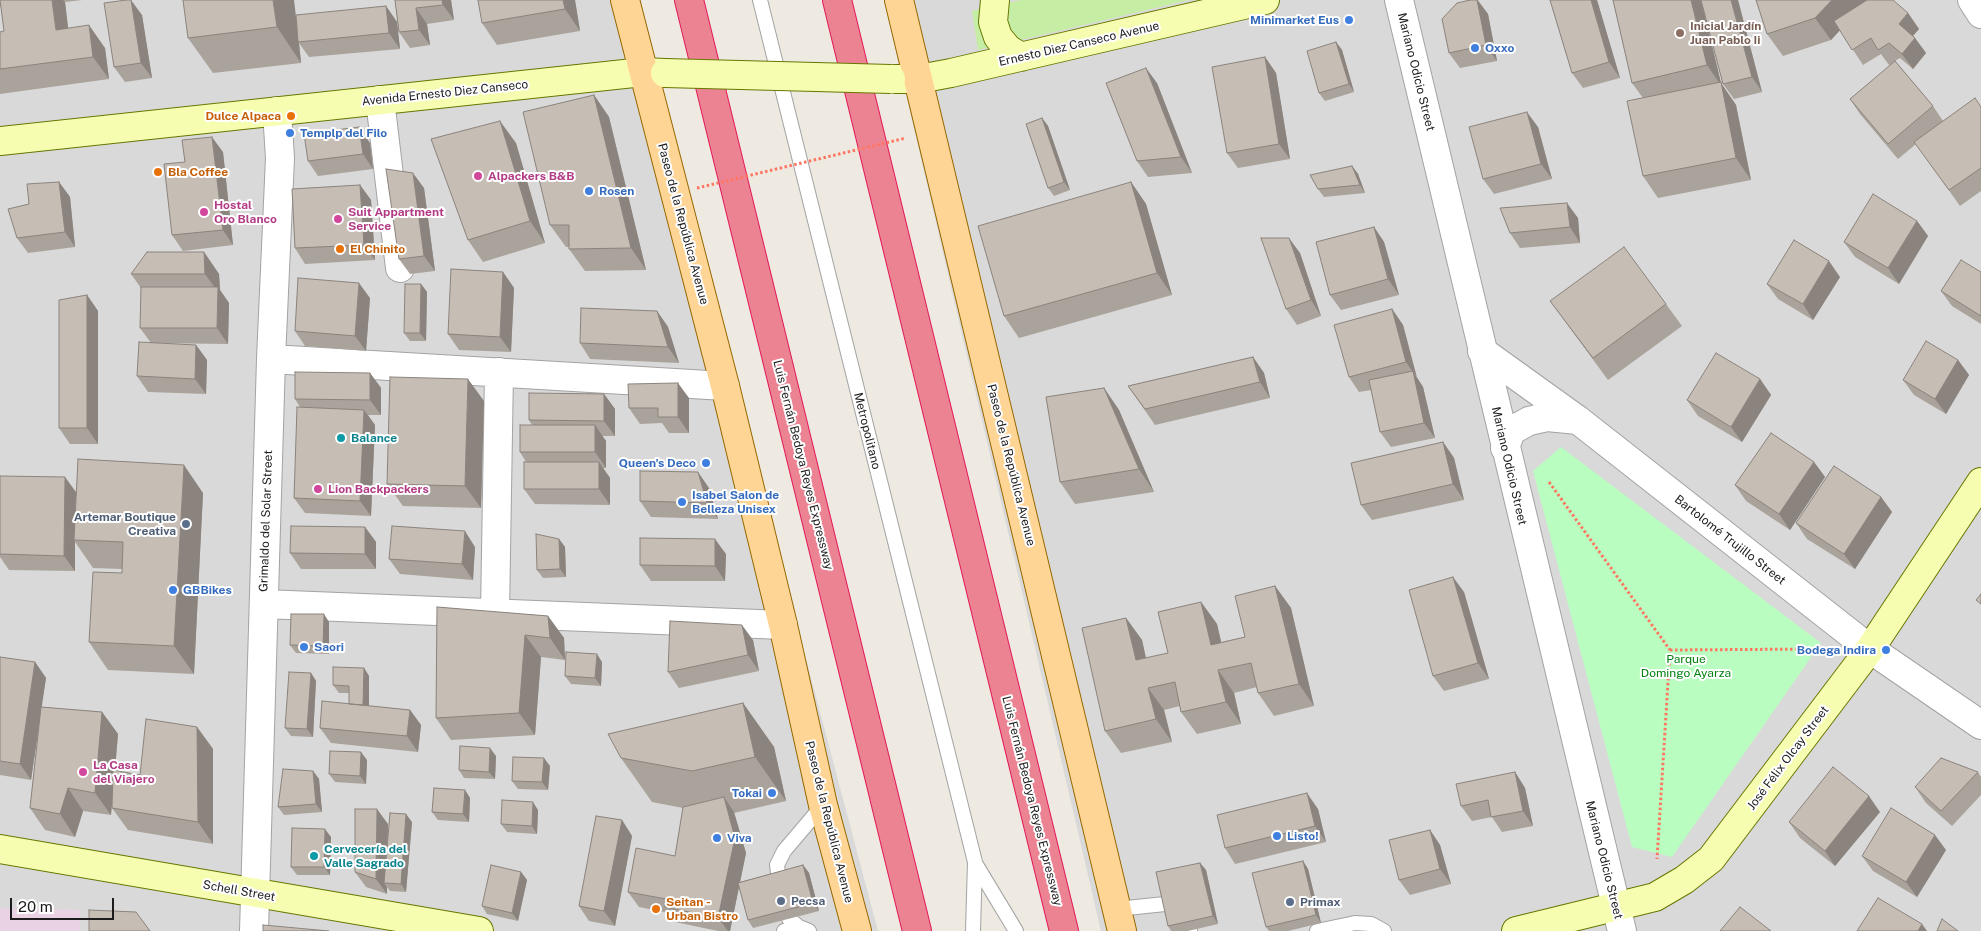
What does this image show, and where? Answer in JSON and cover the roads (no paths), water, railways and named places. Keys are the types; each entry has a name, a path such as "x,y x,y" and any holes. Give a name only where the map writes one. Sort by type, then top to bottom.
{"highway":[{"name":"Luis Fernán Bedoya Reyes Expressway","path":"689,0 917,931"},
{"name":"Luis Fernán Bedoya Reyes Expressway","path":"837,0 1064,931"}],"main road":[{"name":"Paseo de la República Avenue","path":"625,0 654,73 725,386 783,625 823,805 857,931"},
{"name":"Paseo de la República Avenue","path":"904,1 929,132 1120,920"}],"street":[{"path":"996,0 993,22 998,37 1008,49 1021,57"},
{"name":"Ernesto Diez Canseco Avenue","path":"891,79 919,79 1265,0"},
{"name":"Mariano Odicio Street","path":"1399,0 1504,448 1618,919"},
{"path":"1972,0 1981,14"},
{"name":"Avenida Ernesto Diez Canseco","path":"0,141 654,73 891,79"},
{"path":"380,100 400,268"},
{"name":"Grimaldo del Solar Street","path":"254,931 271,359 280,158 277,111"},
{"name":"Bartolomé Trujillo Street","path":"1482,351 1578,420 1870,649 1981,726"},
{"path":"271,359 725,386"},
{"path":"495,613 499,372"},
{"path":"1504,448 1511,431 1529,421 1547,417 1578,420"},
{"name":"José Félix Olcay Street","path":"1516,931 1618,919 1684,880 1711,859 1870,649 1981,482"},
{"path":"264,604 783,625"},
{"name":"Schell Street","path":"0,849 479,931"}],"lane":[{"name":"Metropolitano","path":"760,0 975,862 974,931"},
{"path":"779,881 778,865 784,852 823,805"},
{"name":"Metropolitano","path":"975,862 1016,931"},
{"path":"1120,920 1164,904 1179,907 1190,931"},
{"path":"1317,931 1356,924 1371,924 1384,931"}],"place":[{"name":"Minimarket Eus","path":"1349,20"},
{"name":"Inicial Jardín Juan Pablo Ii","path":"1680,33"},
{"name":"Oxxo","path":"1475,48"},
{"name":"Dulce Alpaca","path":"291,116"},
{"name":"Templp del Filo","path":"290,133"},
{"name":"Bla Coffee","path":"158,172"},
{"name":"Alpackers B&B","path":"478,176"},
{"name":"Rosen","path":"589,191"},
{"name":"Hostal Oro Blanco","path":"204,212"},
{"name":"Suit Appartment Service","path":"338,219"},
{"name":"El Chinito","path":"340,249"},
{"name":"Balance","path":"341,438"},
{"name":"Queen's Deco","path":"706,463"},
{"name":"Lion Backpackers","path":"318,489"},
{"name":"Isabel Salon de Belleza Unisex","path":"682,502"},
{"name":"Artemar Boutique Creativa","path":"186,524"},
{"name":"GBBikes","path":"173,590"},
{"name":"Saori","path":"304,647"},
{"name":"Bodega Indira","path":"1886,650"},
{"name":"La Casa del Viajero","path":"83,772"},
{"name":"Tokai","path":"772,793"},
{"name":"Listo!","path":"1277,836"},
{"name":"Viva","path":"717,838"},
{"name":"Cervecería del Valle Sagrado","path":"314,856"},
{"name":"Pecsa","path":"781,901"},
{"name":"Primax","path":"1290,902"},
{"name":"Seitan - Urban Bistro","path":"656,909"}],"park label":[{"name":"Parque Domingo Ayarza","path":"1686,666"}]}
